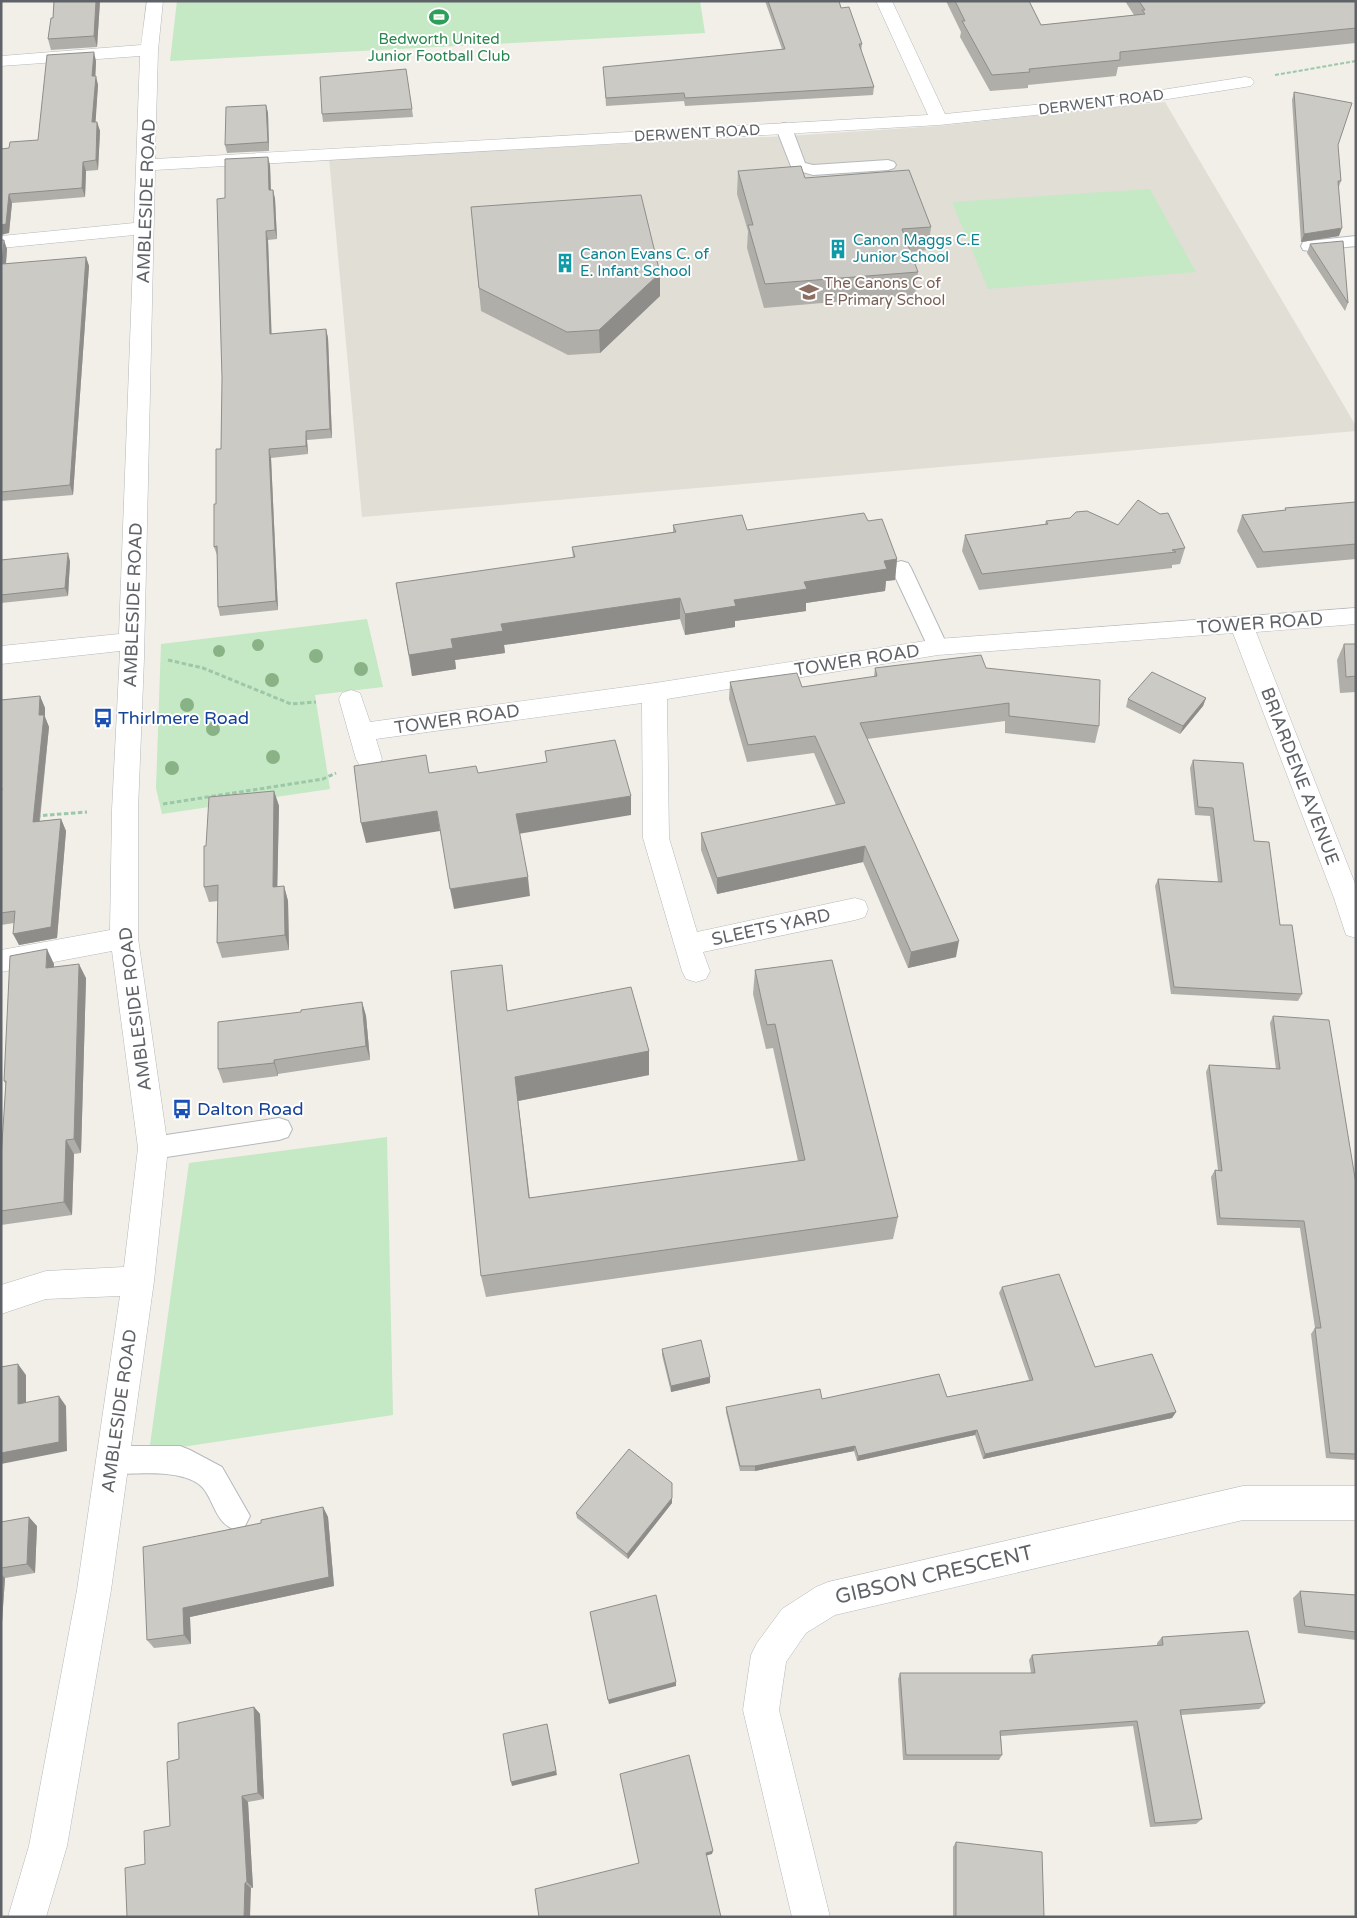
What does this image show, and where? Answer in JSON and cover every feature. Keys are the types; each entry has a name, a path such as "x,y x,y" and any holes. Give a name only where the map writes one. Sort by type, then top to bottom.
{"street":[{"name":"AMBLESIDE ROAD","path":"27,1917 48,1846 94,1590 138,1281 153,1148 124,938 125,810 132,650 150,50 155,1"},
{"path":"884,1 939,120"},
{"path":"1,61 150,50"},
{"name":"DERWENT ROAD","path":"147,165 939,120 1123,101 1246,82"},
{"path":"1,242 145,228"},
{"name":"TOWER ROAD","path":"362,732 655,692 938,647 1356,616"},
{"name":"BRIARDENE AVENUE","path":"1242,625 1347,898 1356,927"},
{"path":"1,655 132,650"},
{"path":"655,692 656,838 696,971"},
{"path":"351,699 369,759"},
{"name":"SLEETS YARD","path":"687,945 855,909"},
{"path":"1,961 124,938"},
{"path":"1,1300 46,1285 138,1281"},
{"name":"GIBSON CRESCENT","path":"811,1917 761,1710 768,1655 794,1621 828,1599 1243,1502 1356,1502"}],"lane":[{"path":"784,128 798,166 813,170 888,165"},
{"path":"1309,246 1356,240"},
{"path":"901,568 938,647"},
{"path":"153,1148 279,1129"},
{"path":"112,1460 180,1460 212,1477 236,1516"}],"path":[{"path":"1246,82 1257,78 1356,61"},
{"path":"132,650 204,668 291,704 351,699"},
{"path":"31,817 125,810 323,779 369,759"}],"shaded area":[{"name":"The Canons C of E Primary School","path":"1165,102 1356,426 1356,431 362,517 329,158 787,136 939,126"}],"green space":[{"name":"Bedworth United Junior Football Club","path":"177,1 700,1 705,33 170,61"},
{"path":"1150,189 1196,272 988,289 952,202"},
{"path":"367,619 383,687 315,695 330,789 162,814 156,788 161,644"},
{"path":"387,1137 393,1415 149,1452 189,1163"}],"building":[{"path":"54,1 96,1 94,36 48,39 51,18 53,18"},
{"path":"768,1 839,1 841,8 849,7 874,87 685,98 684,93 606,98 603,67 785,49"},
{"path":"955,1 1029,1 1041,25 1145,14 1142,10 1145,10 1139,1 1356,1 1356,28 1120,52 1120,60 1029,69 1030,72 992,75 962,21 965,21"},
{"path":"94,52 92,76 96,76 92,122 97,122 96,160 83,162 82,188 9,194 6,224 1,225 1,149 9,148 10,142 38,140 47,55"},
{"path":"406,69 412,109 322,114 320,77"},
{"path":"1294,92 1352,103 1338,145 1341,181 1338,181 1342,228 1304,234"},
{"path":"266,105 268,142 225,145 226,107"},
{"path":"268,157 269,190 273,190 275,230 266,231 270,334 326,329 330,429 306,431 306,446 269,449 276,601 218,607 217,546 214,547 214,504 216,504 216,449 221,449 222,378 217,199 225,198 225,159"},
{"name":"Canon Maggs C.E Junior School","path":"801,166 805,178 909,170 931,227 902,229 918,272 765,284 748,225 753,225 738,171"},
{"name":"Canon Evans C. of E. Infant School","path":"641,195 660,273 599,330 567,332 479,288 471,207"},
{"path":"1,240 4,240 2,264 86,257 70,485 1,492"},
{"path":"1343,241 1348,303 1310,244"},
{"path":"1138,500 1160,514 1168,513 1185,548 1172,550 1176,552 982,574 965,535 1048,524 1046,521 1070,518 1076,512 1087,511 1118,525"},
{"path":"1356,502 1356,544 1263,552 1242,515 1286,510 1285,508"},
{"path":"864,513 868,521 882,519 897,559 884,561 887,569 804,582 807,589 734,600 736,606 685,614 680,598 501,624 503,631 451,639 453,648 409,655 396,583 575,557 572,547 676,532 673,525 742,515 747,530"},
{"path":"68,553 65,588 1,595 1,560"},
{"path":"1344,644 1356,644 1356,676 1346,677"},
{"path":"981,655 986,668 1100,680 1099,726 1009,716 1009,703 860,723 959,941 911,952 865,846 717,878 701,833 845,803 815,736 748,745 730,682 797,673 802,687 877,676 875,668"},
{"path":"1152,672 1206,698 1183,726 1128,699"},
{"path":"40,696 39,715 44,715 33,822 61,819 51,927 13,934 15,911 1,913 1,700"},
{"path":"615,740 631,796 516,814 528,877 450,889 437,811 361,823 354,766 426,755 429,773 476,766 478,773 547,762 545,751"},
{"path":"1193,760 1243,763 1254,841 1269,842 1280,925 1292,925 1302,994 1174,987 1158,879 1222,882 1213,808 1198,807"},
{"path":"274,791 273,887 284,886 285,935 217,943 218,885 204,887 204,846 206,846 209,797"},
{"path":"47,949 46,968 79,964 74,1139 66,1140 64,1202 1,1211 1,1159 6,1081 4,1081 10,956"},
{"path":"832,960 898,1217 481,1276 451,971 502,965 507,1011 631,987 649,1051 515,1077 529,1198 805,1160 775,1024 767,1025 755,970"},
{"path":"362,1002 366,1046 274,1060 274,1063 218,1069 218,1022 301,1012 301,1010"},
{"path":"1273,1016 1329,1020 1356,1184 1356,1454 1330,1453 1315,1328 1321,1328 1304,1221 1220,1218 1215,1170 1222,1171 1209,1065 1280,1069"},
{"path":"1059,1274 1095,1367 1152,1354 1176,1412 985,1454 977,1430 858,1456 855,1446 755,1466 740,1466 726,1407 820,1389 822,1399 939,1374 947,1397 1033,1380 1002,1287"},
{"path":"701,1340 710,1377 671,1386 662,1349"},
{"path":"18,1364 18,1404 59,1396 59,1442 1,1453 1,1367"},
{"path":"629,1449 672,1483 672,1498 627,1554 576,1513"},
{"path":"323,1507 329,1577 183,1608 184,1635 147,1640 143,1547 261,1523 261,1520"},
{"path":"29,1517 27,1564 1,1568 1,1522"},
{"path":"1300,1591 1356,1595 1356,1632 1305,1626"},
{"path":"656,1595 676,1682 608,1700 590,1612"},
{"path":"1248,1631 1265,1703 1180,1710 1202,1819 1155,1823 1137,1721 1000,1731 1002,1755 906,1755 900,1673 1035,1673 1032,1655 1163,1645 1162,1637"},
{"path":"254,1707 258,1793 242,1796 247,1882 245,1883 244,1917 127,1917 125,1868 145,1864 144,1831 170,1826 167,1762 179,1759 178,1723"},
{"path":"547,1724 556,1771 511,1782 503,1734"},
{"path":"689,1755 713,1851 706,1853 721,1917 539,1917 535,1889 639,1863 620,1774"},
{"path":"956,1842 1042,1852 1044,1917 956,1917"}],"place":[{"name":"Bedworth United Junior Football Club","path":"439,17"},
{"name":"Canon Maggs C.E Junior School","path":"838,249"},
{"name":"Canon Evans C. of E. Infant School","path":"565,263"},
{"name":"The Canons C of E Primary School","path":"809,292"},
{"name":"Thirlmere Road","path":"103,718"},
{"name":"Dalton Road","path":"182,1109"}]}
